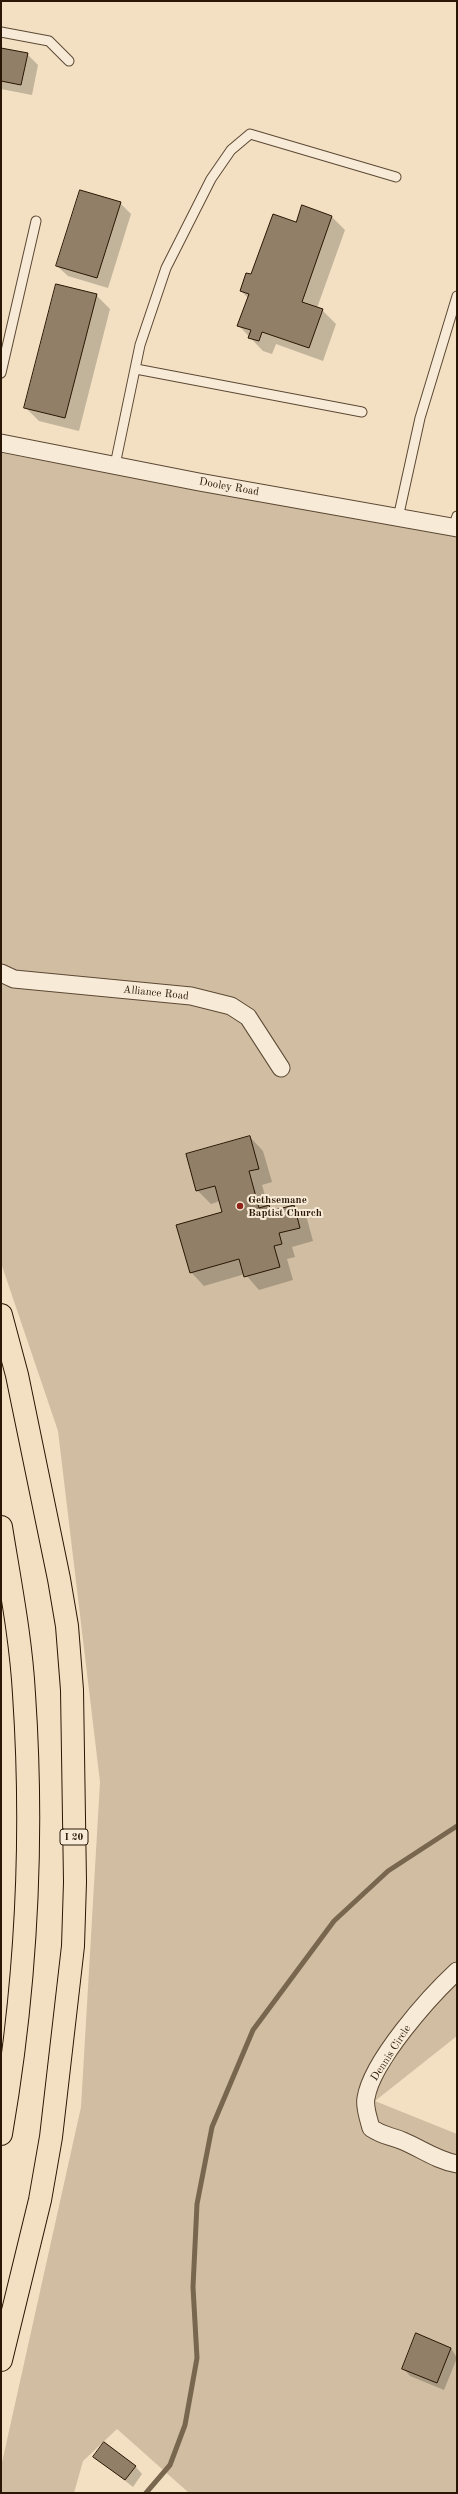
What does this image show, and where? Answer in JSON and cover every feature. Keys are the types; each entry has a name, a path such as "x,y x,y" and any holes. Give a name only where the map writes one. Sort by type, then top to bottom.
{"highway":[{"name":"I 20","path":"1,1315 17,1375 59,1579 67,1626 72,1690 75,1882 73,1946 51,2137 40,2200 1,2360"},
{"path":"1,1528 24,1694 28,1822 27,1902 20,1998 1,2134"}],"street":[{"name":"Dooley Road","path":"1,444 398,518 456,524"},
{"name":"Alliance Road","path":"1,973 14,979 191,996 231,1006 248,1017 281,1068"},
{"name":"Dennis Circle","path":"457,1971 434,1992 404,2029 378,2070 366,2099 371,2128 385,2138 401,2140 429,2156 457,2164"}],"lane":[{"path":"1,32 49,41 69,61"},
{"path":"115,465 140,345 166,268 211,179 230,150 250,134 396,177"},
{"path":"1,373 36,221"},
{"path":"398,518 420,418 457,296"},
{"path":"136,369 362,412"}],"shaded area":[{"path":"1,453 457,536 457,2036 375,2101 457,2134 457,2493 189,2493 117,2429 83,2461 74,2493 1,2493 1,2467 81,2107 100,1782 58,1431 1,1263"}],"building":[{"path":"1,48 28,53 21,85 1,81"},
{"path":"80,190 121,202 97,278 56,266"},
{"path":"302,205 332,216 302,302 323,309 309,348 262,332 259,341 248,338 251,330 237,326 249,294 240,291 246,273 251,274 273,214 296,222"},
{"path":"56,284 97,294 65,418 24,408"},
{"name":"Gethsemane Baptist Church","path":"250,1136 259,1169 249,1171 259,1208 269,1205 271,1211 294,1205 300,1228 279,1233 282,1244 274,1246 280,1267 244,1277 239,1259 190,1273 176,1225 222,1212 215,1186 196,1191 186,1154"},
{"path":"416,2333 451,2348 437,2383 402,2369"},
{"path":"104,2442 136,2466 125,2480 93,2457"}],"waterway":[{"path":"146,2493 170,2465 185,2425 197,2358 193,2287 197,2204 212,2127 253,2030 334,1921 388,1871 457,1826"}],"place":[{"name":"Gethsemane Baptist Church","path":"240,1206"}]}
